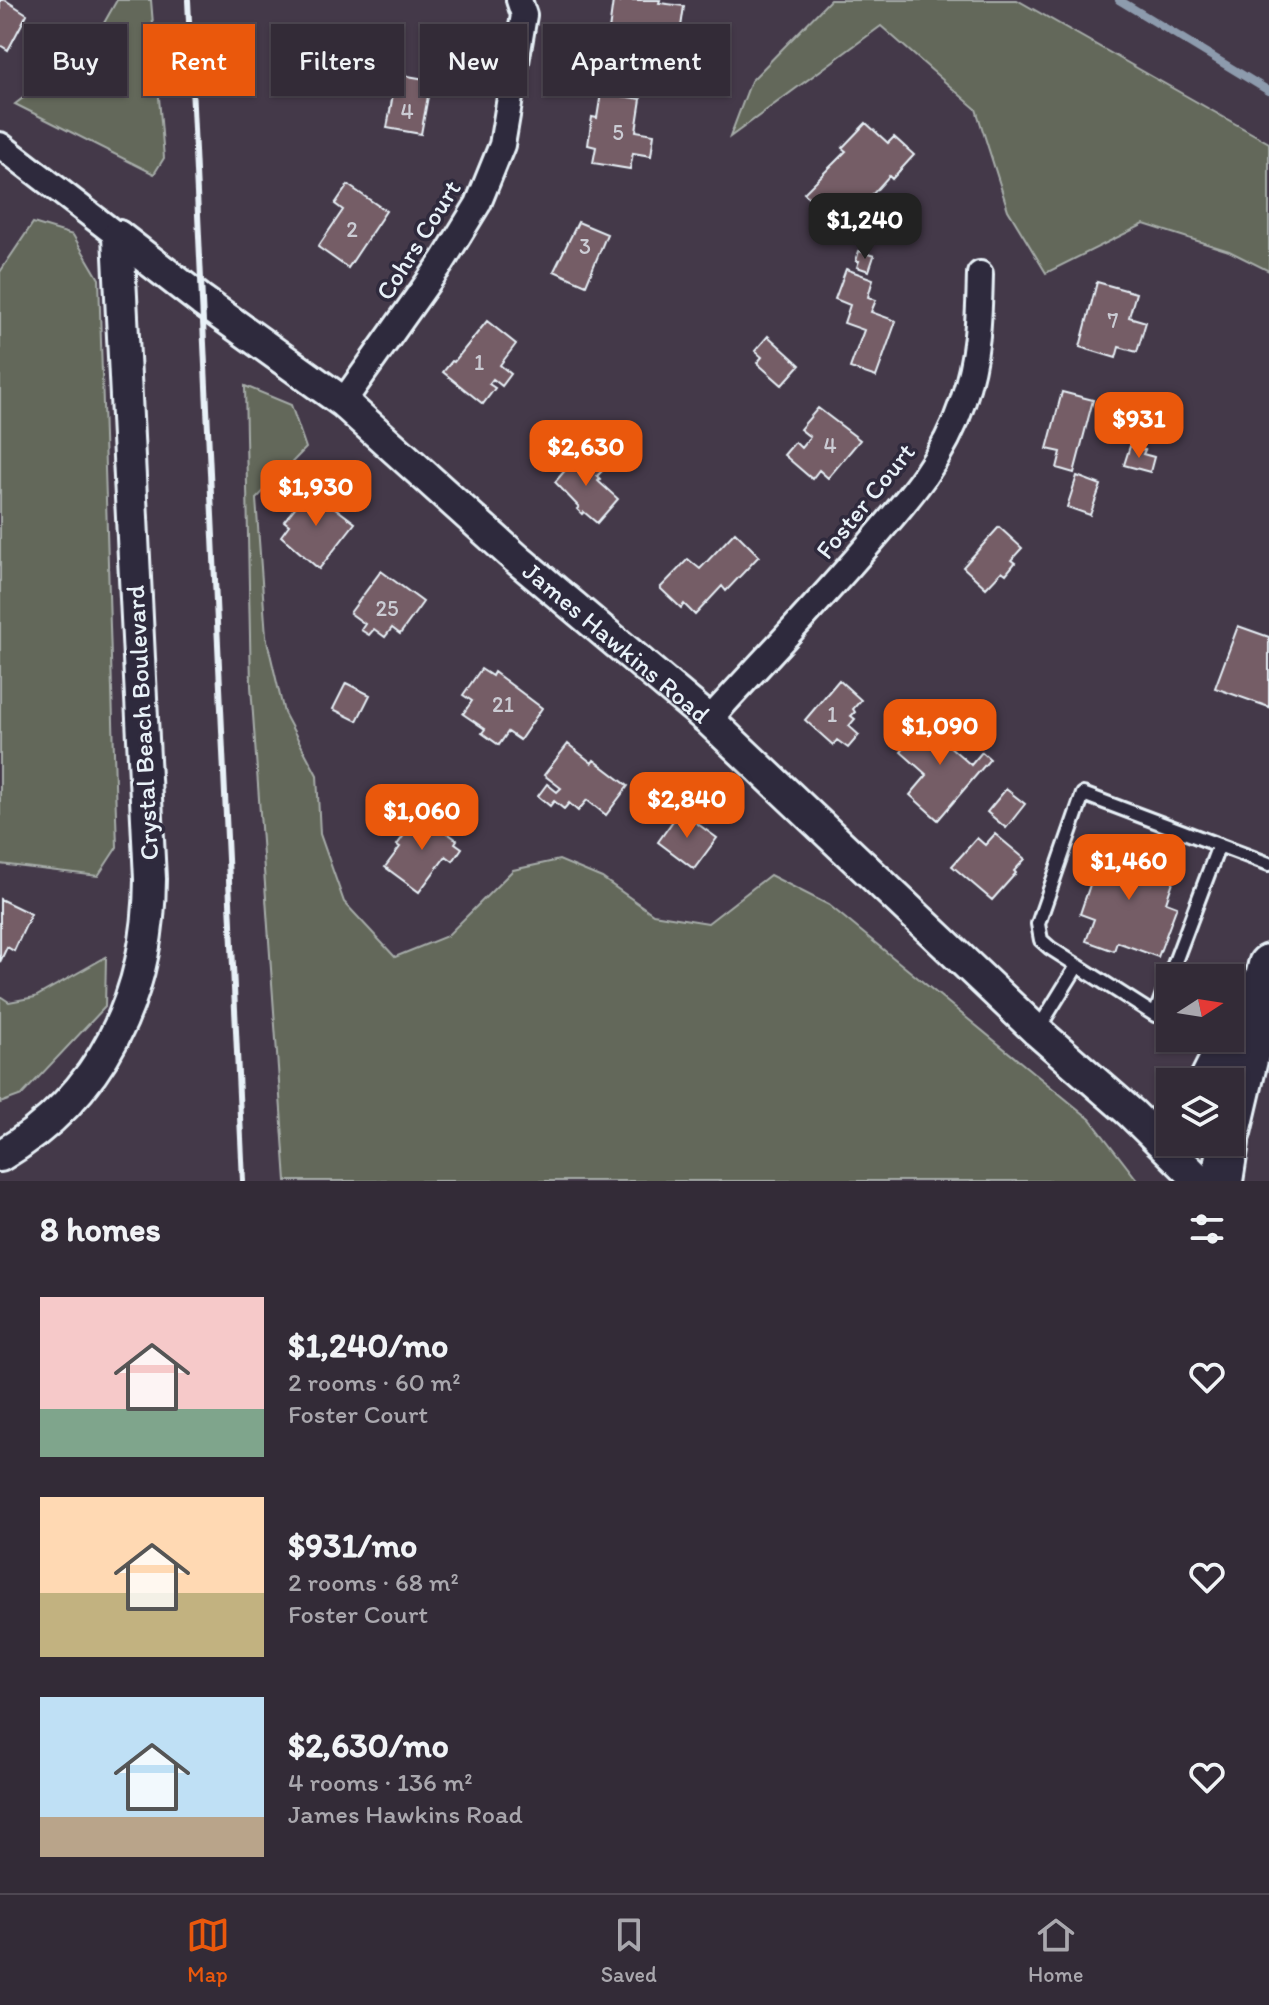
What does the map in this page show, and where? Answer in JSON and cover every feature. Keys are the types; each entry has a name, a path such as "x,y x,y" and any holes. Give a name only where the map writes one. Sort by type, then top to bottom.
{"main road":[{"path":"1244,1072 1268,968"},
{"path":"1222,1181 1226,1156"}],"street":[{"name":"Cohrs Court","path":"343,402 443,261 478,204 502,145 524,15 519,0"},
{"name":"James Hawkins Road","path":"0,145 202,301 343,402 517,559 709,720 1200,1181"},
{"name":"Crystal Beach Boulevard","path":"0,1156 40,1128 96,1067 130,1002 139,977 149,929 150,879 118,236"},
{"name":"Foster Court","path":"709,720 923,483 963,402 978,342 980,274"},
{"path":"1244,996 1268,968"},
{"path":"1131,1113 1156,1116"}],"lane":[{"path":"1219,845 1155,1015 1041,940 1038,924 1083,794 1219,845 1269,864"},
{"path":"1037,1031 1077,966"}],"green space":[{"path":"117,0 151,0 153,24 143,24 143,96 159,96 164,158 154,174 15,104 25,96 127,96 127,24 103,24"},
{"path":"830,0 1017,0 1269,143 1269,271 1229,251 1144,224 1046,273 1008,210 976,109 881,26 730,137 751,81"},
{"path":"33,223 73,235 99,279 117,847 98,876 0,864 0,272"},
{"path":"245,386 291,405 306,448 256,499 266,636 284,713 317,775 320,834 344,902 395,957 447,936 513,870 559,860 602,878 653,914 708,923 770,875 829,905 1090,1119 1138,1181 286,1181 251,686"},
{"path":"106,957 105,1007 22,1095 0,1103 0,996 9,1002 35,997"}],"building":[{"path":"0,0 27,14 8,50 0,45"},
{"path":"660,0 659,3 684,6 681,24 610,24 613,1"},
{"path":"404,75 420,78 420,96 428,96 421,134 387,128 393,96 404,96"},
{"path":"601,96 641,99 636,131 654,134 651,156 633,153 630,169 593,163 596,147 588,145 592,117 597,118"},
{"path":"866,123 888,143 894,137 914,155 892,179 889,176 845,230 804,193 846,151 842,148"},
{"path":"348,185 386,211 348,268 318,247 343,210 335,204"},
{"path":"578,222 607,234 586,285 554,271"},
{"path":"859,251 874,256 869,271 857,267"},
{"path":"846,269 873,279 868,297 876,300 871,312 896,321 876,377 850,368 864,330 844,323 850,305 835,299"},
{"path":"1097,282 1136,293 1129,317 1146,322 1137,352 1119,347 1116,358 1080,347"},
{"path":"487,321 516,344 500,365 511,374 502,386 493,379 489,384 495,388 483,404 443,372"},
{"path":"768,336 800,365 782,385 757,363 762,357 755,351"},
{"path":"1062,392 1093,400 1074,473 1057,468 1061,452 1047,449"},
{"path":"818,408 860,440 828,478 819,470 812,479 784,455 795,442 801,448 810,437 800,429"},
{"path":"1130,446 1145,450 1143,454 1154,457 1150,472 1124,465"},
{"path":"581,452 602,471 597,476 598,481 618,499 597,523 584,512 582,514 555,482"},
{"path":"1077,476 1101,485 1090,515 1067,507"},
{"path":"310,489 355,523 319,569 281,536 289,525 284,521"},
{"path":"999,527 1022,548 1011,560 1015,563 1006,574 1002,571 986,588 963,567"},
{"path":"735,532 759,556 726,591 722,586 695,615 684,604 681,608 660,588 688,559 700,569"},
{"path":"381,571 423,602 400,634 392,628 385,637 374,629 369,635 361,630 365,624 350,613"},
{"path":"1238,626 1269,637 1269,707 1215,688"},
{"path":"481,669 492,676 494,672 542,708 520,740 508,732 499,745 482,733 485,729 463,714 472,701 463,695"},
{"path":"839,680 861,700 853,709 855,712 851,716 855,719 849,726 859,735 848,748 837,740 833,745 805,720"},
{"path":"346,683 370,695 357,721 333,709"},
{"path":"932,715 956,735 948,745 971,765 982,752 990,759 938,820 910,795 927,775 901,752"},
{"path":"568,744 628,786 606,815 587,800 578,811 569,803 564,809 554,801 550,806 538,796 547,784 557,792 561,788 544,775"},
{"path":"1006,789 1025,804 1006,828 987,812"},
{"path":"680,811 717,838 694,869 658,842"},
{"path":"420,813 457,840 455,843 462,848 453,861 446,856 419,892 385,867"},
{"path":"995,834 1025,859 992,900 952,866 977,838 985,845"},
{"path":"1104,844 1177,870 1166,902 1177,906 1158,957 1117,942 1114,951 1086,941 1094,919 1080,914"},
{"path":"0,899 31,914 14,951 7,947 0,962"}],"waterway":[{"path":"1119,0 1269,91"}],"railway":[{"path":"188,0 243,1181"}]}
